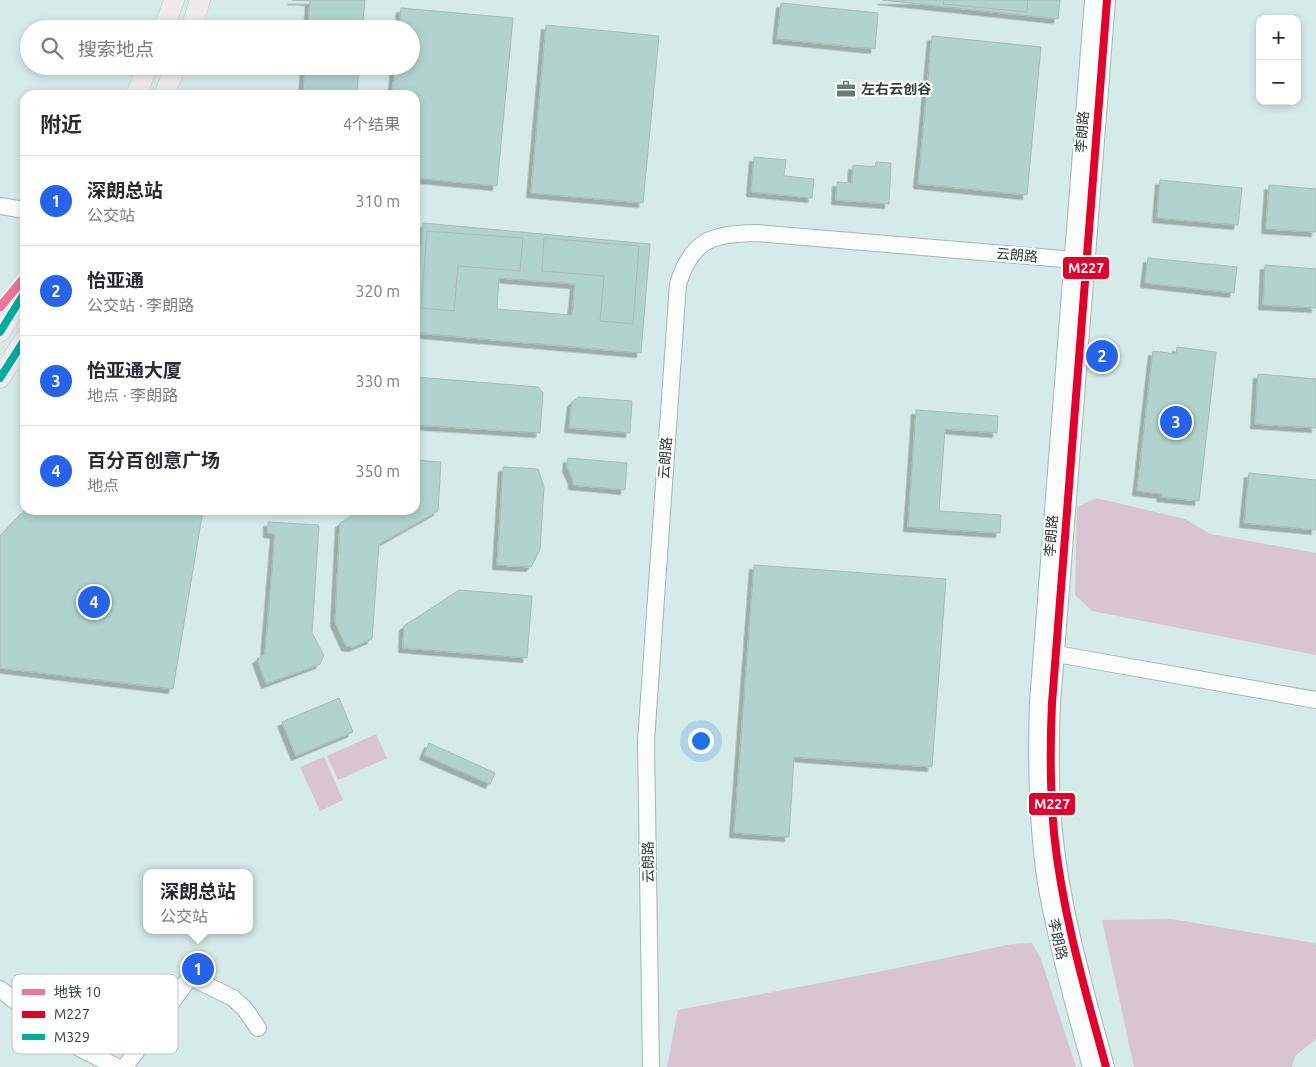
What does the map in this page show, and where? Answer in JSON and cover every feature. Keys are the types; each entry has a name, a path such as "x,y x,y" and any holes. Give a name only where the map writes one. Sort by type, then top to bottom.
{"main road":[{"path":"167,20 174,0"},
{"path":"194,20 200,0"},
{"path":"138,90 144,75"},
{"path":"166,90 172,75"},
{"path":"0,332 20,300"},
{"path":"0,378 20,347"}],"street":[{"name":"李朗路","path":"1080,260 1093,0"},
{"name":"李朗路","path":"1091,1067 1059,945 1046,883 1041,836 1037,745 1049,653 1080,260 1107,0"},
{"path":"0,206 20,209"},
{"name":"云朗路","path":"651,1067 646,741 678,284 684,266 696,249 712,238 733,233 757,233 1080,260"},
{"name":"李朗路","path":"1049,653 1050,747 1054,834 1072,941 1106,1067"},
{"path":"1049,653 1316,700"},
{"path":"178,993 190,976 233,998 244,1008 258,1028"},
{"path":"0,989 12,999"},
{"path":"91,1054 117,1067"},
{"path":"124,1067 133,1054"}],"shaded area":[{"path":"1096,498 1185,519 1210,534 1316,553 1316,655 1092,611 1075,595 1077,507"},
{"path":"376,734 387,758 338,780 327,756"},
{"path":"324,757 343,800 320,811 300,767"},
{"path":"1172,919 1314,943 1316,945 1316,1039 1295,1056 1292,1067 1134,1067 1102,920"},
{"path":"1032,943 1041,959 1076,1067 667,1067 678,1010 1012,944"}],"building":[{"path":"292,0 365,0 363,20 309,20 310,1"},
{"path":"882,0 1060,0 1058,19"},
{"path":"944,0 1028,0 1027,12 943,4"},
{"path":"781,3 878,13 875,49 777,39"},
{"path":"401,8 513,18 497,186 420,178 420,90 393,90 394,75 420,75 420,20 400,20"},
{"path":"546,25 659,36 643,203 531,193"},
{"path":"932,36 1041,47 1027,195 918,184"},
{"path":"304,75 358,75 357,90 303,90"},
{"path":"754,157 786,160 784,176 814,179 812,198 751,192"},
{"path":"876,162 891,163 889,204 836,200 837,182 852,183 853,165 875,167"},
{"path":"1160,180 1242,188 1238,225 1157,218"},
{"path":"1269,185 1316,189 1316,232 1266,229"},
{"path":"423,223 650,244 641,353 420,333 420,264","holes":["499,278 575,284 572,315 497,309"]},
{"path":"427,231 523,238 520,271 458,266 454,311 421,308"},
{"path":"544,238 639,246 633,324 600,321 604,276 542,271"},
{"path":"1148,258 1237,267 1234,293 1145,283"},
{"path":"1265,265 1316,269 1316,308 1263,305"},
{"path":"1177,347 1216,352 1199,501 1161,497 1162,494 1137,491 1153,351 1176,354"},
{"path":"1258,374 1316,379 1316,428 1255,424"},
{"path":"420,377 538,387 543,393 540,433 420,425"},
{"path":"578,397 632,401 630,433 569,428 572,402"},
{"path":"916,410 998,416 997,433 945,429 939,511 1001,515 1000,533 908,527"},
{"path":"568,458 627,463 625,490 573,485 573,480 567,467"},
{"path":"420,460 441,462 438,511 379,544 372,639 353,647 346,646 335,622 340,523 353,515 420,515"},
{"path":"503,467 538,469 544,487 540,550 531,567 497,565"},
{"path":"1249,473 1316,480 1316,530 1244,523"},
{"path":"20,515 202,515 173,689 0,668 0,536"},
{"path":"268,522 319,525 312,633 324,655 320,664 266,684 257,659 265,654 275,534 268,533"},
{"path":"754,565 946,579 932,767 794,757 789,837 734,833"},
{"path":"459,590 532,596 527,658 403,648 404,626"},
{"path":"339,698 353,732 296,756 282,722"},
{"path":"429,743 495,773 490,784 424,755"}],"metro line":[{"name":"10","path":"0,307 20,283"}],"transit line":[{"name":"M227","path":"1106,1067 1068,921 1054,833 1051,752 1052,703 1107,0"},
{"name":"M329","path":"0,332 20,300"},
{"name":"M329","path":"0,378 20,347"}],"place":[{"name":"左右云创谷","path":"846,89"},
{"name":"怡亚通","path":"1102,356"},
{"name":"怡亚通大厦","path":"1176,422"},
{"name":"百分百创意广场","path":"94,602"},
{"name":"深朗总站","path":"198,969"}]}
